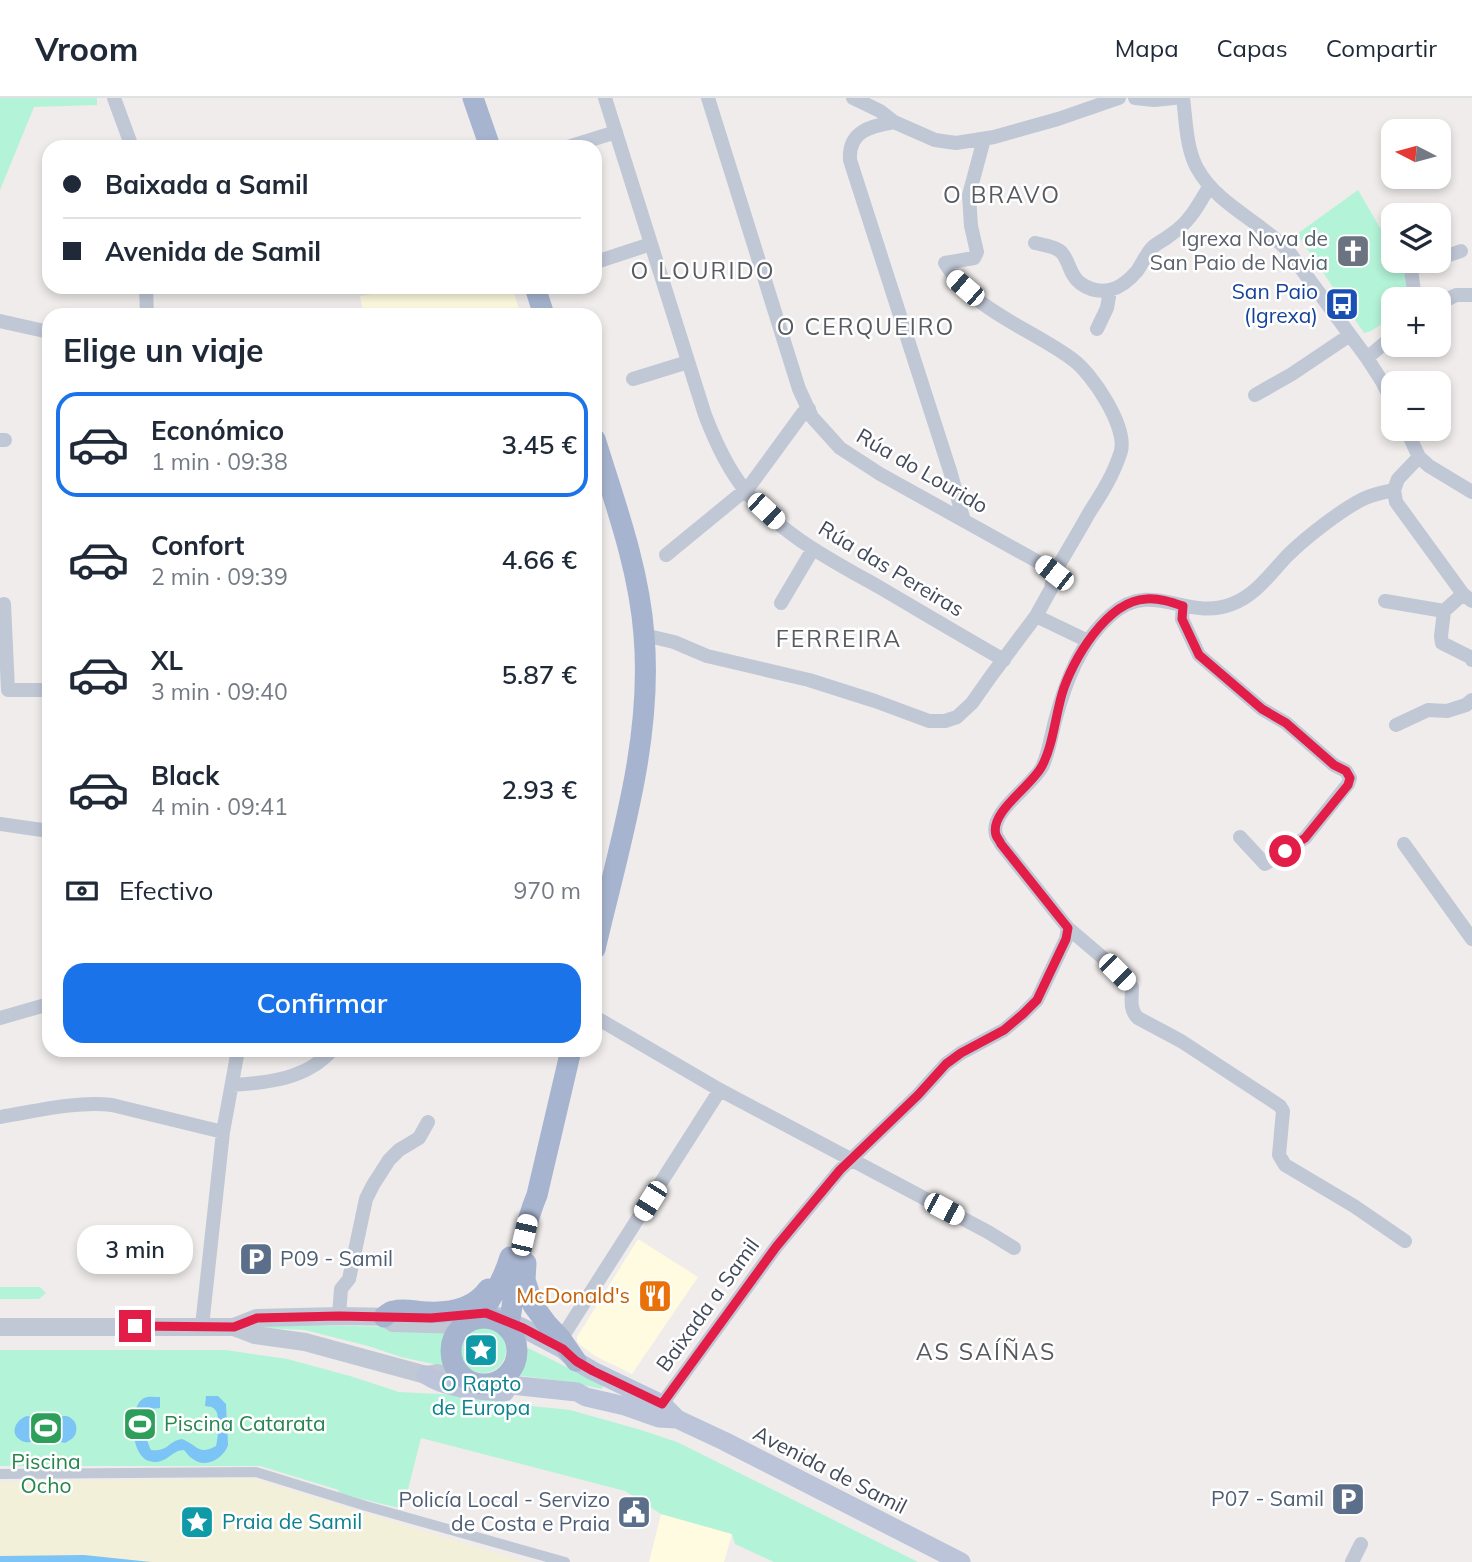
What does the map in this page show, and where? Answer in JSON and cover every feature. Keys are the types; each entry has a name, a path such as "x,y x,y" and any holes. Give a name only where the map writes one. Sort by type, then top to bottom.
{"main road":[{"path":"473,98 488,140"},
{"path":"488,98 502,140"},
{"path":"602,462 636,576 644,635 645,696 642,740 602,919"},
{"path":"602,504 621,570 632,640 633,676 629,741 602,864"},
{"path":"557,1057 530,1194 529,1215 519,1255 510,1329 517,1350 513,1365 504,1376 491,1383 478,1383 465,1378 455,1366 451,1352 454,1337 494,1295 505,1275 521,1214 530,1194 569,1057"},
{"path":"384,1317 393,1311 451,1311 472,1305 482,1298 500,1266 514,1213 530,1194"},
{"path":"530,1194 535,1216 526,1253 525,1280 533,1305 576,1361"},
{"path":"474,1319 491,1319 510,1329"},
{"name":"Avenida de Samil","path":"510,1329 563,1349 593,1371 662,1404 677,1419 961,1562"},
{"name":"Avenida de Samil","path":"426,1375 435,1381 473,1390 576,1400 586,1397"},
{"name":"Avenida de Samil","path":"491,1383 577,1392 659,1418 677,1419"}],"street":[{"path":"114,98 129,140"},
{"name":"Rúa das Pereiras","path":"605,98 705,415 714,439 745,491 781,526 813,549 1004,660"},
{"name":"Rúa do Lourido","path":"708,98 799,389 819,425 840,448 880,474 1054,573"},
{"path":"858,100 894,122 935,140 957,143 984,139 1058,119 1103,101 1119,98"},
{"path":"1135,98 1183,98 1191,153 1210,186 1279,241 1381,380"},
{"path":"858,100 864,120 862,132"},
{"path":"894,122 874,126 862,132 850,145 850,160 964,521"},
{"path":"590,140 616,132"},
{"path":"644,635 674,642 707,656 809,680 929,721 945,721 957,717 972,703 1036,616 1051,589 1054,573 1114,472 1122,447 1119,427 1112,411 1094,383 1074,360 975,298 954,278 945,263 974,258 977,252 971,226 969,195 984,139"},
{"path":"1035,243 1064,253 1079,282 1095,290 1110,291 1138,270 1154,246 1190,218 1210,186"},
{"path":"602,260 651,244"},
{"path":"1451,255 1461,251"},
{"path":"1097,329 1107,308 1110,291"},
{"path":"1451,298 1472,295"},
{"path":"0,321 42,330"},
{"path":"1255,395 1350,335"},
{"path":"1367,358 1381,346"},
{"path":"633,379 688,362"},
{"path":"666,555 752,484 803,413 809,410"},
{"path":"1412,441 1419,457 1429,466 1472,492"},
{"path":"1385,601 1444,611 1468,598 1396,502 1394,490 1398,480 1419,457"},
{"path":"1394,490 1350,506 1296,547 1247,597 1222,608 1210,609 1145,599 1132,601 1110,616 1088,641 1076,662 1063,691 1041,768 1028,786 1002,811 996,834 1001,844 1068,928 1132,987 1131,1003 1133,1013 1138,1018 1181,1041 1280,1106 1283,1111 1279,1155 1285,1165 1354,1206 1405,1241"},
{"path":"781,603 813,549"},
{"path":"4,604 4,690 42,690"},
{"path":"1183,606 1182,619 1199,655 1262,709 1286,723 1334,765 1346,771 1350,778 1348,785 1305,838 1265,864 1240,837"},
{"path":"1444,611 1442,643 1472,660"},
{"path":"1036,616 1088,641"},
{"path":"1396,725 1429,710 1447,711 1466,705 1472,700"},
{"path":"0,824 42,830"},
{"path":"1404,844 1472,939"},
{"name":"Baixada a Samil","path":"662,1404 776,1247 840,1170 918,1095 946,1064 1004,1030 1037,1000 1066,939 1068,928"},
{"path":"0,1018 42,1006"},
{"path":"602,1021 720,1090 1014,1248"},
{"path":"202,1326 223,1132 237,1057"},
{"path":"232,1084 287,1078 316,1064 324,1057"},
{"path":"561,1339 720,1090"},
{"path":"0,1117 80,1104 99,1104 223,1132"},
{"path":"339,1316 341,1289 349,1279 366,1199 389,1160 399,1150 419,1138 428,1122"},
{"name":"Avenida de Samil","path":"234,1327 257,1318 339,1316 474,1319"},
{"name":"Avenida de Samil","path":"0,1326 234,1327 255,1335 305,1342 426,1375 437,1373 465,1378"},
{"path":"0,1474 256,1472 565,1562"},
{"path":"1352,1562 1361,1545"}],"shaded area":[{"path":"514,294 519,308 363,308 360,296"},
{"path":"638,1239 698,1277 632,1374 595,1356 579,1344 577,1337"},
{"path":"661,1514 732,1534 724,1562 649,1562"}],"green space":[{"path":"0,98 97,98 97,105 34,107 0,190"},
{"path":"1358,190 1381,229 1381,273 1404,273 1408,287 1381,287 1381,325 1364,333 1297,234"},
{"path":"0,1287 40,1287 46,1293 39,1299 0,1299"},
{"path":"304,1325 450,1328 443,1345 447,1367 305,1330 242,1327"},
{"path":"483,1327 499,1334 506,1350 499,1366 483,1373 467,1366 460,1350 467,1334"},
{"path":"524,1346 603,1385 602,1389 515,1375 522,1361"},
{"path":"0,1350 226,1350 287,1359 399,1392 501,1397 502,1403 570,1410 677,1442 918,1562 774,1562 735,1544 732,1534 661,1514 625,1491 421,1438 403,1509 338,1493 339,1490 260,1466 0,1466"}],"sand":[{"name":"Praia de Samil","path":"251,1478 525,1562 0,1562 0,1482"}],"water":[{"path":"484,1337 493,1341 497,1350 493,1359 484,1363 475,1359 471,1350 475,1341"},
{"name":"Piscina Catarata","path":"206,1396 218,1396 226,1404 228,1445 219,1458 198,1462 184,1450 155,1462 142,1457 133,1430 139,1402 147,1397 160,1397 160,1408 149,1409 146,1418 146,1435 151,1450 165,1448 182,1439 202,1450 216,1446 217,1414 214,1408 205,1406"},
{"name":"Piscina Ocho","path":"27,1416 46,1422 62,1416 70,1417 76,1425 75,1434 65,1443 47,1435 25,1442 16,1436 15,1429 19,1421"},
{"path":"84,1555 151,1562 0,1562 0,1556"}],"place":[{"name":"Igrexa Nova de San Paio de Navia","path":"1353,251"},
{"name":"San Paio (Igrexa)","path":"1342,304"},
{"name":"P09 - Samil","path":"256,1259"},
{"name":"McDonald's","path":"655,1296"},
{"name":"O Rapto de Europa","path":"481,1350"},
{"name":"Piscina Catarata","path":"140,1424"},
{"name":"Piscina Ocho","path":"46,1428"},
{"name":"P07 - Samil","path":"1348,1499"},
{"name":"Policía Local - Servizo de Costa e Praia","path":"634,1512"},
{"name":"Praia de Samil","path":"197,1522"}],"district":[{"name":"O BRAVO","path":"1002,195"},
{"name":"O LOURIDO","path":"703,271"},
{"name":"O CERQUEIRO","path":"866,327"},
{"name":"FERREIRA","path":"839,639"},
{"name":"AS SAÍÑAS","path":"986,1352"}],"route":[{"path":"135,1326 234,1327 257,1318 431,1318 486,1313 510,1321 563,1349 593,1371 662,1404 776,1247 840,1170 918,1095 946,1064 1004,1030 1037,1000 1066,939 1068,928 1001,844 996,834 996,826 1002,811 1028,786 1041,768 1063,691 1088,641 1110,616 1132,601 1161,600 1183,606 1182,619 1199,655 1262,709 1286,723 1334,765 1346,771 1350,778 1348,785 1305,838 1285,851"}]}
